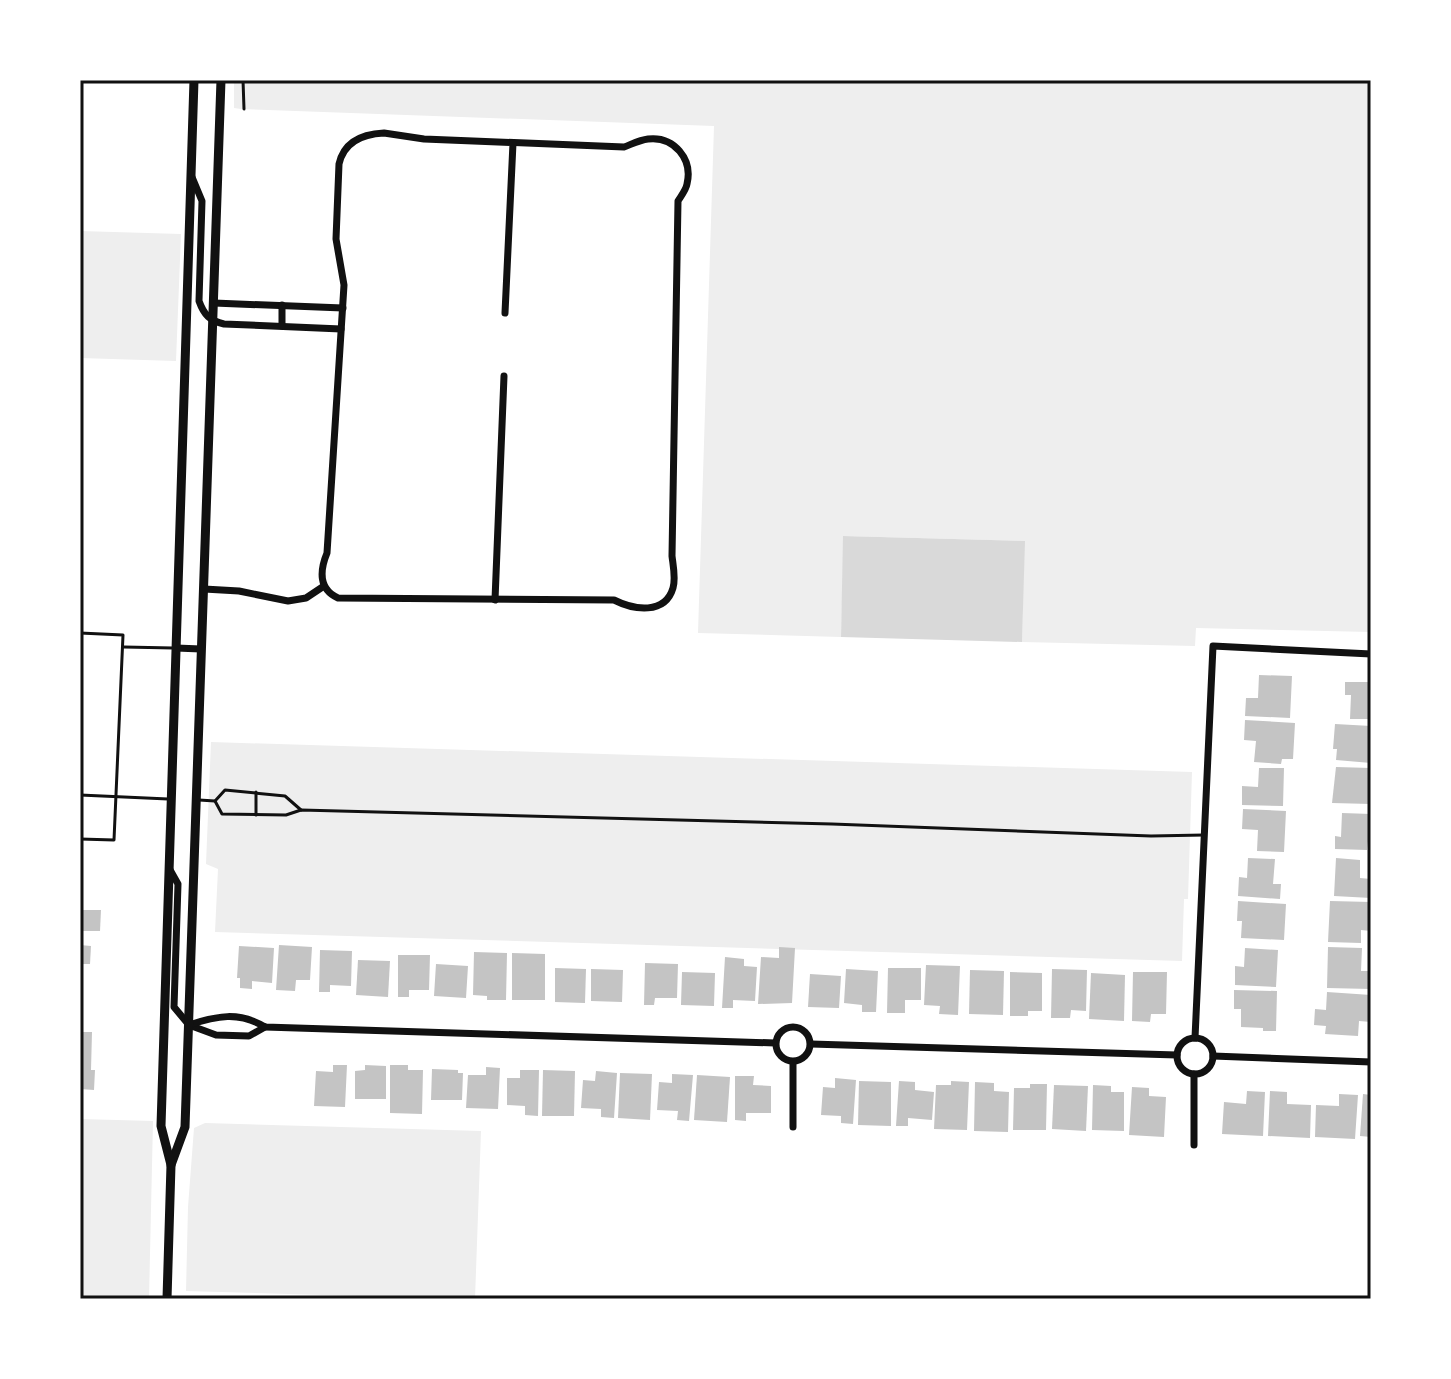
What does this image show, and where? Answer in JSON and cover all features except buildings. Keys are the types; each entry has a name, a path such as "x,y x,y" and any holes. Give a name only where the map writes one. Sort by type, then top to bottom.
{"street":[{"path":"167,1299 171,1165 161,1126 194,80"},
{"path":"171,1165 185,1127 221,80"},
{"path":"384,133 424,139 624,147 647,139 662,139 676,146 685,158 687,186 678,201 673,587 666,600 658,606 643,609 614,600 338,598 331,595 324,586 321,574 327,553 343,308 344,285 336,239 339,164 348,145 360,138 384,133"},
{"path":"505,313 513,143"},
{"path":"191,175 202,201 199,301 204,313 213,322 341,329"},
{"path":"214,303 343,308"},
{"path":"282,305 282,326"},
{"path":"495,600 504,376"},
{"path":"204,589 239,591 288,601 306,598 324,586"},
{"path":"1195,1038 1213,646 1371,654"},
{"path":"176,648 201,649"},
{"path":"169,868 178,884 174,1007 189,1025 216,1035 249,1036 265,1027"},
{"path":"189,1025 217,1016 250,1018 265,1027 775,1043"},
{"path":"793,1026 806,1031 811,1044 805,1057 793,1062 780,1056 775,1043 780,1031 793,1026"},
{"path":"1195,1038 1211,1047 1213,1056 1203,1072 1194,1074 1185,1071 1177,1055 1179,1046 1195,1038"},
{"path":"811,1044 1177,1055"},
{"path":"1213,1056 1371,1062"},
{"path":"793,1062 793,1127"},
{"path":"1194,1074 1194,1145"}],"lane":[{"path":"80,633 123,635 114,840 80,839"},
{"path":"123,647 176,648"},
{"path":"215,801 225,790 256,792 285,796 301,810"},
{"path":"256,792 256,815"},
{"path":"80,795 172,799"},
{"path":"197,800 215,801"},
{"path":"215,801 222,814 286,815 301,810 1151,836 1204,835"}],"path":[{"path":"243,80 244,109"}],"shaded area":[{"path":"234,80 1371,80 1371,632 1196,628 1195,646 1022,642 1024,541 844,536 841,637 698,633 714,126 241,109 234,108"},
{"path":"80,231 181,234 176,361 80,358"},
{"path":"843,536 1025,541 1022,642 841,637"},
{"path":"211,742 1192,772 1188,899 1184,899 1182,961 215,932 218,869 206,864"},
{"path":"80,1119 153,1121 149,1299 80,1299"},
{"path":"205,1123 481,1131 475,1299 359,1299 358,1296 186,1291 194,1128"}]}
